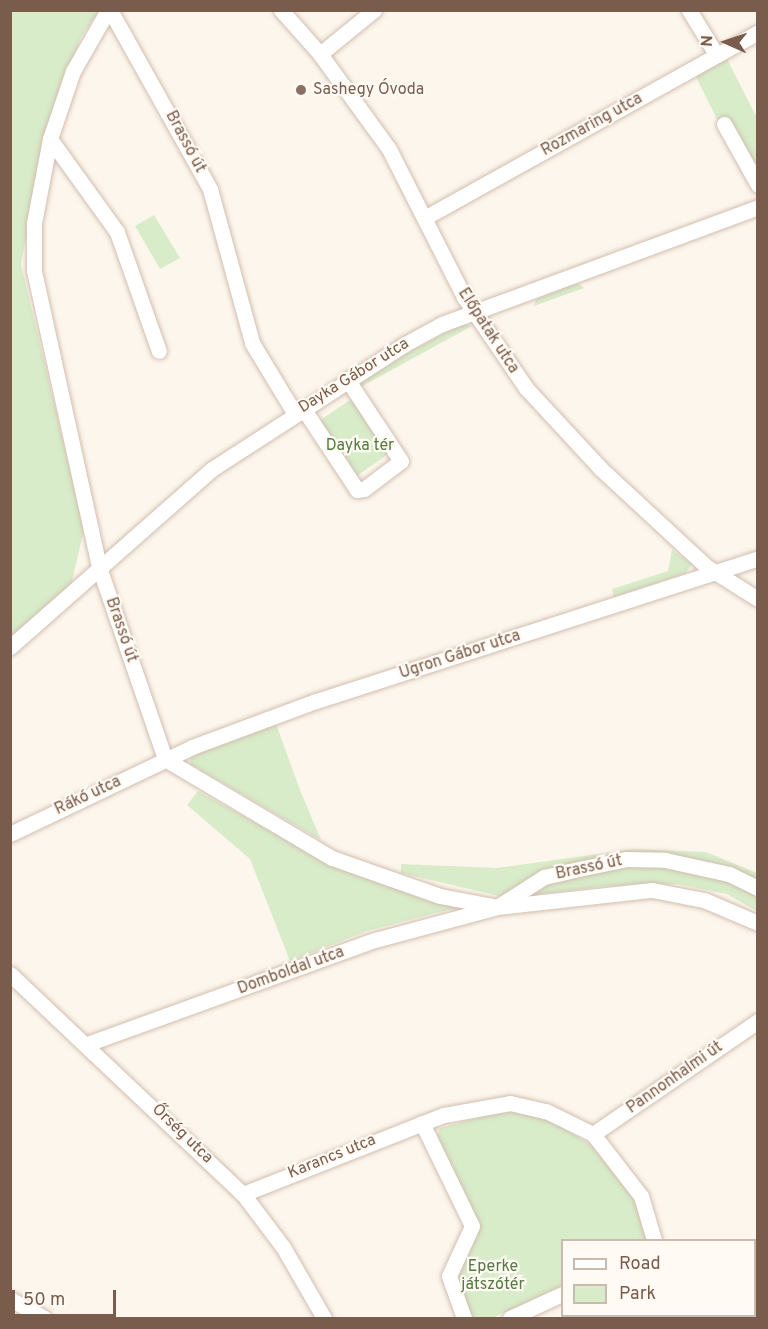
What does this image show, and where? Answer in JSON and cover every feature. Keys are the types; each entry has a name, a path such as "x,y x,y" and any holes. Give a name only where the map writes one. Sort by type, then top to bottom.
{"street":[{"name":"Brassó út","path":"109,10 74,71 50,139 34,222 34,271 100,570 165,759 279,830 353,868 440,896 497,907 652,890 704,900 758,923"},
{"name":"Brassó út","path":"109,10 210,189 252,343 299,411"},
{"name":"Előpatak utca","path":"281,10 320,54 389,149 474,313 526,388 564,432 716,571 758,599"},
{"path":"320,54 374,10"},
{"path":"689,10 716,54"},
{"name":"Rozmaring utca","path":"426,218 758,32"},
{"path":"724,124 758,185"},
{"path":"50,139 117,232 159,351"},
{"name":"Dayka Gábor utca","path":"10,647 100,570 190,486 347,379 425,332 758,207"},
{"path":"299,411 357,490 400,465 347,379"},
{"name":"Ugron Gábor utca","path":"165,759 316,701 758,558"},
{"name":"Rákó utca","path":"10,834 165,759"},
{"name":"Brassó út","path":"497,907 544,877 626,859 696,865 758,888"},
{"name":"Domboldal utca","path":"87,1044 375,940 497,907"},
{"name":"Őrség utca","path":"10,974 87,1044 243,1194 283,1247 324,1318"},
{"name":"Pannonhalmi út","path":"592,1134 758,1021"},
{"name":"Karancs utca","path":"243,1194 422,1123 472,1107 510,1103 546,1111 592,1134"},
{"path":"422,1123 472,1226 449,1276 464,1318"},
{"path":"592,1134 641,1196 654,1239"},
{"path":"510,1318 561,1294"},
{"path":"10,1299 44,1318"}],"green space":[{"path":"15,10 99,11 81,37 47,126 21,264 84,529 71,586 11,638 11,14"},
{"path":"727,59 757,118 757,178 722,129 695,75"},
{"path":"154,215 180,258 160,269 135,226"},
{"path":"578,283 584,288 534,306 536,299"},
{"path":"462,324 472,326 357,389 361,378"},
{"name":"Dayka tér","path":"353,398 391,452 354,478 316,423"},
{"path":"672,550 692,564 686,573 614,597 612,589 668,571"},
{"path":"276,724 321,840 190,764 191,755"},
{"path":"198,791 313,855 455,908 367,931 290,961 250,859 187,805"},
{"path":"634,849 706,852 757,873 757,911 727,894 678,884 606,886 508,898 401,873 401,864 497,868"},
{"name":"Eperke játszótér","path":"509,1108 540,1114 594,1147 635,1200 647,1239 561,1239 561,1286 493,1318 470,1318 455,1277 474,1239 437,1136 440,1128 488,1115 488,1109"}],"waterway":[{"path":"747,586 758,590"}],"place":[{"name":"Sashegy Óvoda","path":"301,90"}]}
